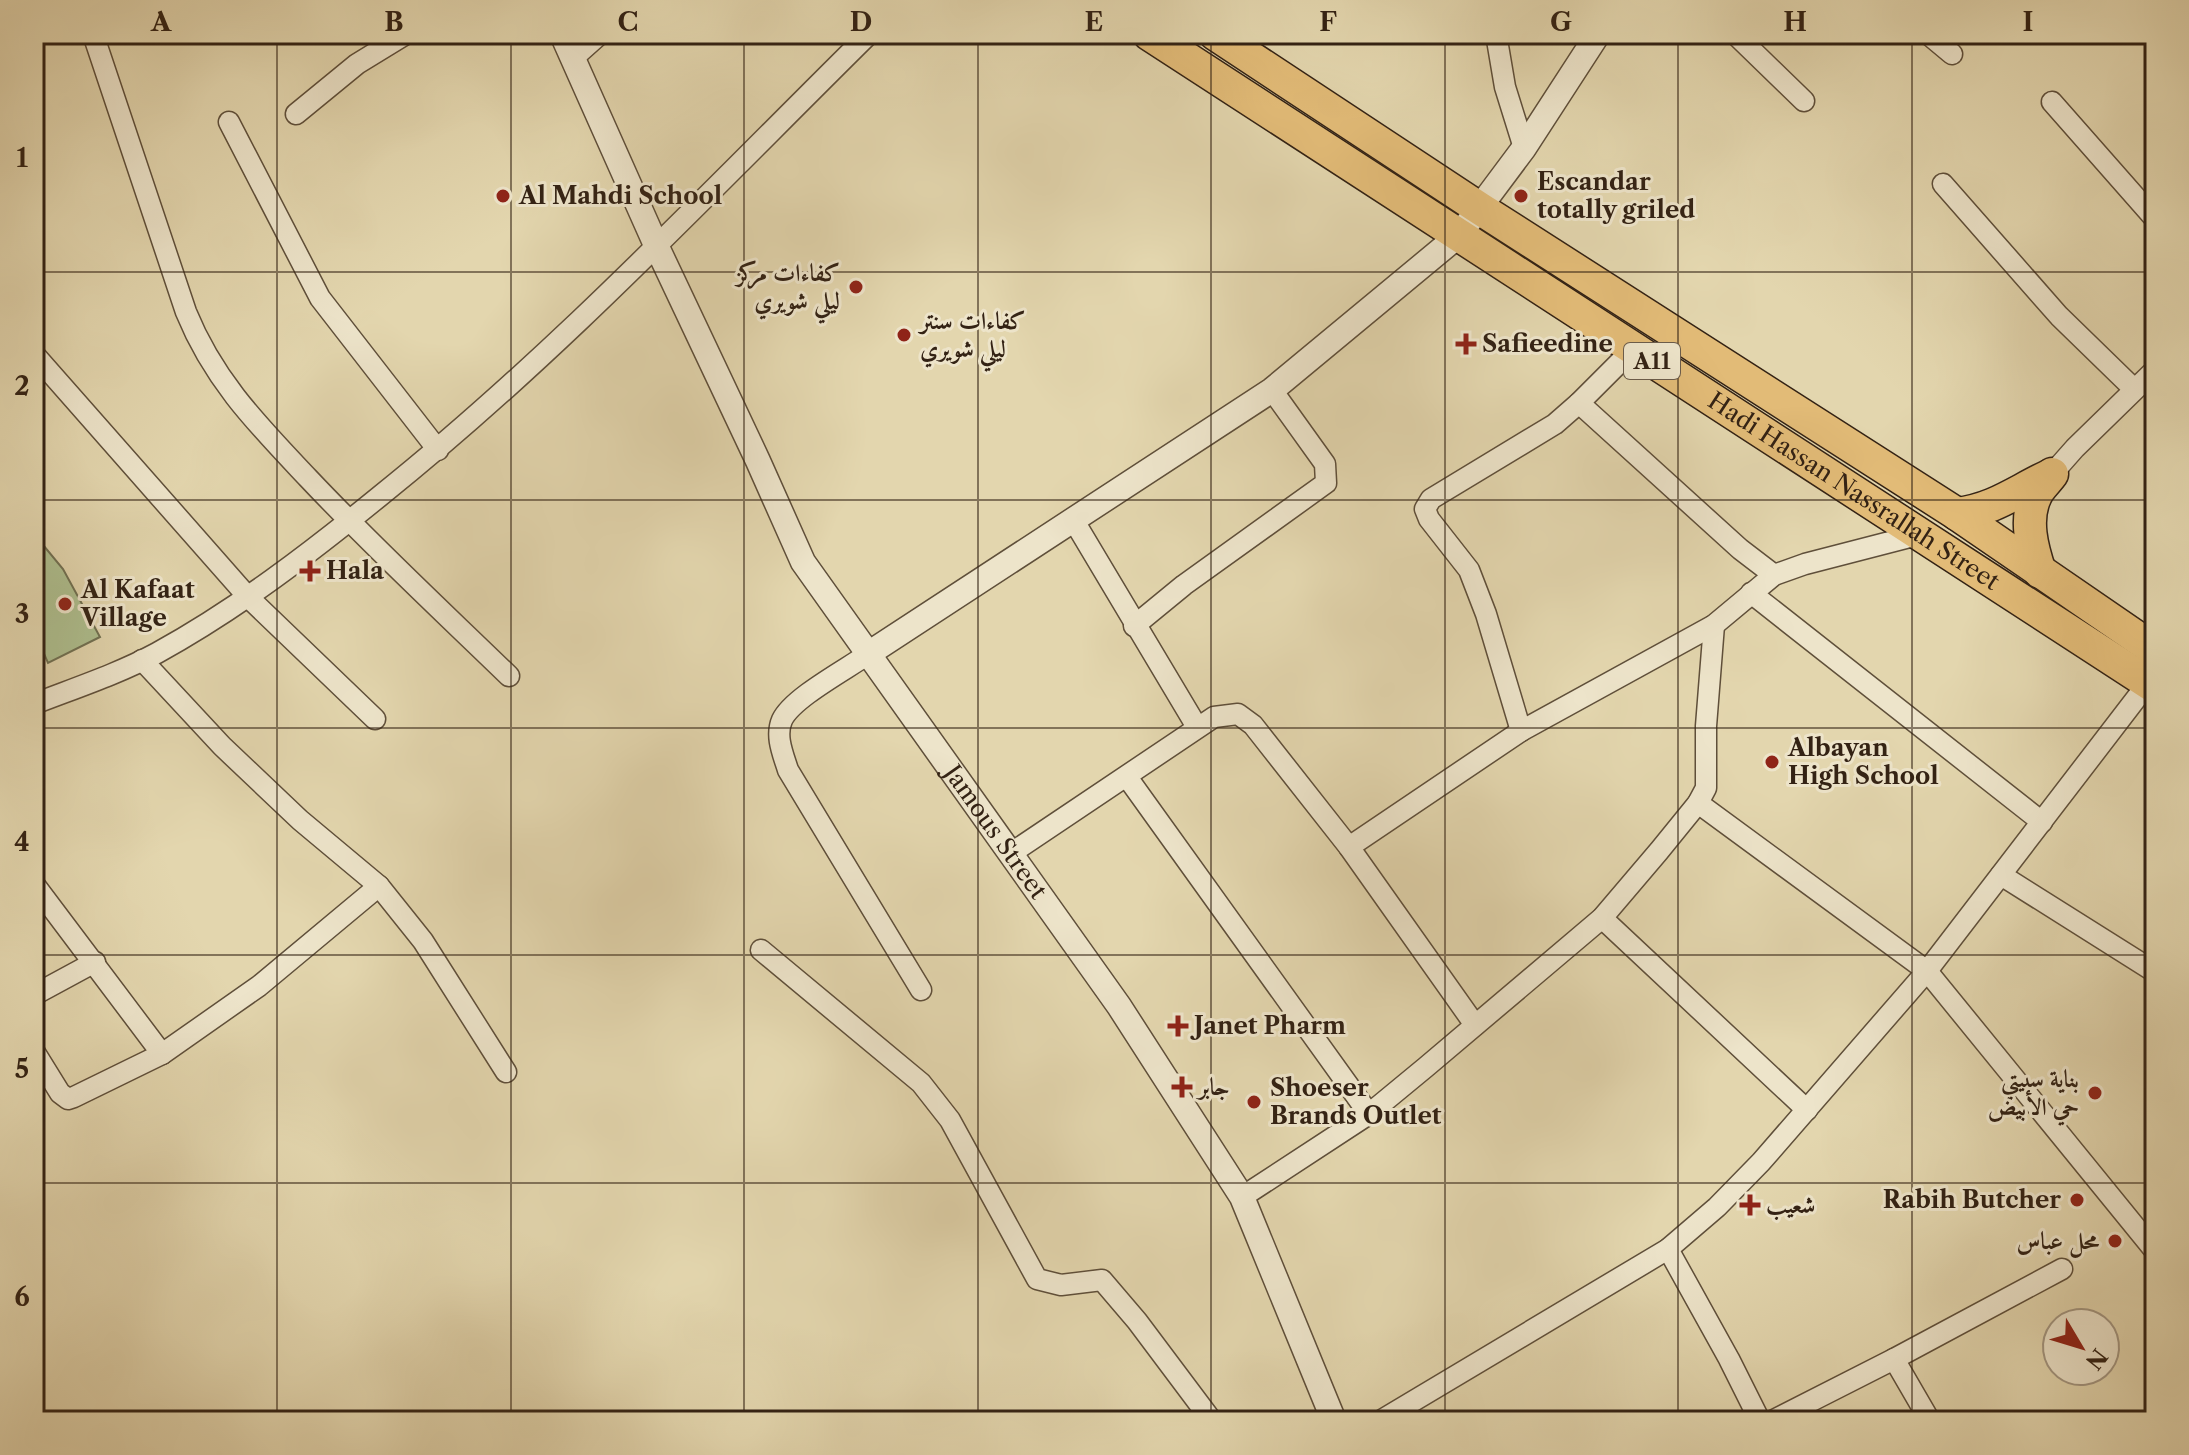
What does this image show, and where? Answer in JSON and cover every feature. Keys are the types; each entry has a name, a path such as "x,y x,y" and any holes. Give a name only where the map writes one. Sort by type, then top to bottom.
{"highway":[{"name":"Hadi Hassan Nassrallah Street","path":"1149,34 2152,685"},
{"name":"Hadi Hassan Nassrallah Street","path":"1215,34 1479,208 1957,514 2155,650"},
{"path":"1957,514 2000,504 2021,489 2052,474"},
{"path":"2040,572 2031,547 2031,515 2035,495 2052,474"}],"street":[{"path":"93,34 157,229 200,346 218,376 259,426 349,522 509,676"},
{"path":"296,114 357,64 406,34"},
{"name":"Jamous Street","path":"562,34 803,562 1119,1006 1242,1197 1334,1421"},
{"path":"572,59 600,34"},
{"path":"34,704 142,660 248,597 349,522 438,450 546,353 869,34"},
{"path":"1496,34 1505,87 1524,148"},
{"path":"921,990 788,770 780,742 781,722 793,705 1272,390 1459,235 1524,148 1598,34"},
{"path":"1735,34 1804,101"},
{"path":"1928,34 1952,54"},
{"path":"2052,102 2155,219"},
{"path":"229,122 320,298 438,450"},
{"path":"1943,184 2059,316 2134,389"},
{"path":"1521,731 1486,614 1469,570 1429,519 1425,509 1431,499 1555,424 1633,349"},
{"path":"34,354 248,597 375,719"},
{"path":"2052,474 2155,370"},
{"path":"1134,626 1184,585 1326,483 1325,464 1272,390"},
{"path":"1579,403 1740,549 1774,575"},
{"path":"1074,521 1197,727"},
{"path":"1349,847 1521,731 1714,625 1774,575 1921,534"},
{"path":"1751,593 2042,822"},
{"path":"1242,1197 1369,1114 1602,918 1698,803 1706,788 1706,726 1714,625"},
{"path":"142,660 222,746 300,820 379,886 423,941 506,1072"},
{"path":"1380,1421 1668,1249 1717,1207 1807,1110 1927,971 2152,685"},
{"path":"1010,854 1197,727 1214,717 1238,714 1247,719 1349,847 1475,1025"},
{"path":"1127,777 1369,1114"},
{"path":"1698,803 1927,971 2153,1243"},
{"path":"2001,875 2155,972"},
{"path":"34,884 162,1054"},
{"path":"34,1051 60,1093 68,1099 162,1054 259,986 379,886"},
{"path":"1602,918 1807,1110"},
{"path":"761,950 921,1083 950,1120 1037,1279 1061,1285 1102,1280 1212,1421"},
{"path":"34,995 95,962"},
{"path":"1668,1249 1760,1421"},
{"path":"1772,1421 2062,1269"},
{"path":"1894,1359 1930,1421"}],"green space":[{"path":"34,534 63,569 100,637 48,663 34,631"}],"place":[{"name":"Al Mahdi School","path":"503,196"},
{"name":"Escandar totally griled","path":"1521,196"},
{"name":"كفاءات مركز ليلي شويري","path":"856,287"},
{"name":"كفاءات سنتر ليلي شويري","path":"904,335"},
{"name":"Safieedine","path":"1466,344"},
{"name":"Hala","path":"310,571"},
{"name":"Al Kafaat Village","path":"65,604"},
{"name":"Albayan High School","path":"1772,762"},
{"name":"Janet Pharm","path":"1178,1026"},
{"name":"جابر","path":"1182,1087"},
{"name":"بناية سبيتي حي الأبيض","path":"2095,1093"},
{"name":"Shoeser Brands Outlet","path":"1254,1102"},
{"name":"Rabih Butcher","path":"2077,1200"},
{"name":"شعيب","path":"1750,1205"},
{"name":"محل عباس","path":"2115,1241"}]}
